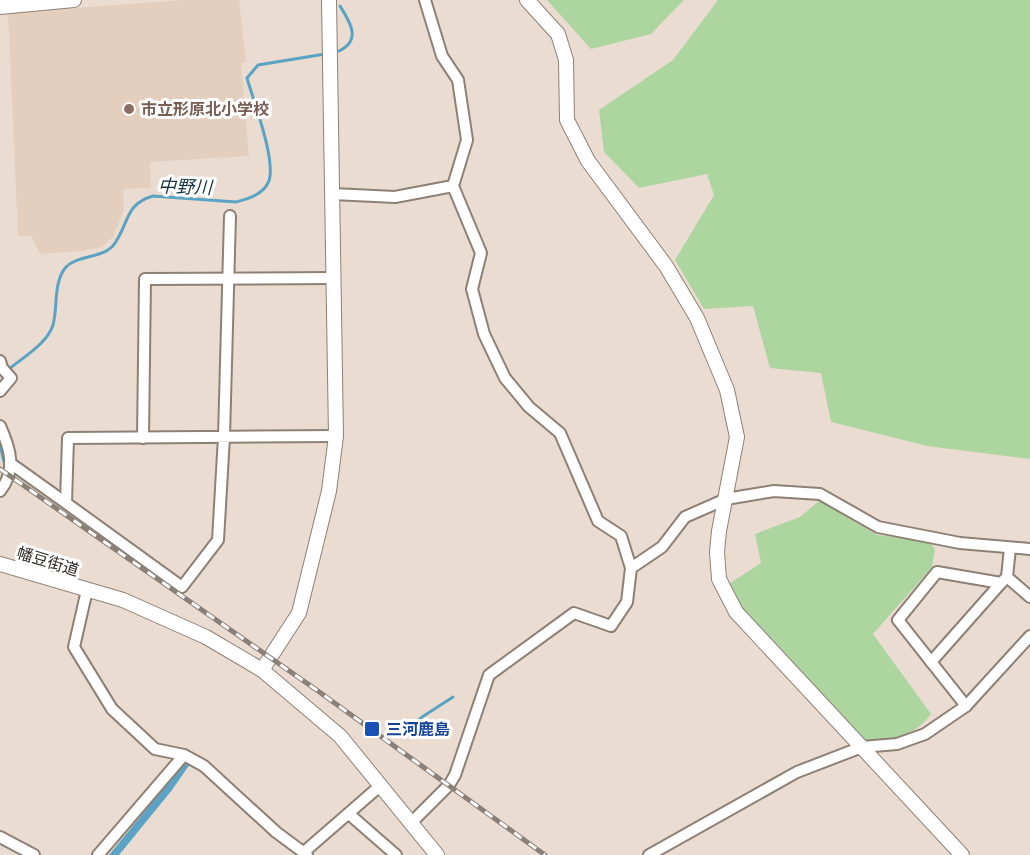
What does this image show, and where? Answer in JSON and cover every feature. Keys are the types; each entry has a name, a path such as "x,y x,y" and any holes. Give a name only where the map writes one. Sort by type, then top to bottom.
{"street":[{"path":"0,7 74,0"},
{"path":"262,670 299,613 328,491 336,436 329,0"},
{"path":"411,823 449,785 455,775 489,675 574,613 611,626 627,602 631,568 621,536 598,521 560,433 529,407 505,378 484,334 472,289 481,253 453,186 467,140 458,80 442,56 425,0"},
{"path":"527,0 558,34 566,60 567,120 588,160 671,275 697,318 727,390 737,437 717,552 719,579 736,612 962,855"},
{"path":"333,194 395,197 453,186"},
{"path":"10,463 182,587 218,540 224,437 230,216"},
{"path":"143,438 145,279 334,278"},
{"path":"0,392 11,378 4,369"},
{"path":"0,426 11,453 8,475 0,491"},
{"path":"66,503 68,438 336,436"},
{"path":"631,568 662,546 685,517 726,499 774,491 820,494 878,527 960,543 1030,549"},
{"path":"931,662 1004,580 1010,548"},
{"name":"幡豆街道","path":"0,564 123,600 206,637 262,670 340,736 436,855"},
{"path":"966,706 898,620 937,572 1004,580 1030,597"},
{"path":"87,590 74,647 112,709 155,749 184,755 204,766 276,832 306,853 381,785"},
{"path":"649,855 797,772 862,747 897,744 925,734 966,706 1030,636"},
{"path":"98,855 184,755"},
{"path":"349,813 396,855"},
{"path":"0,837 34,855"}],"shaded area":[{"name":"市立形原北小学校","path":"184,0 239,0 246,62 241,63 249,156 150,162 151,188 123,189 124,210 113,237 102,247 40,254 31,236 18,236 8,13"}],"green space":[{"path":"547,0 684,0 651,34 591,49"},
{"path":"718,0 1030,0 1030,459 927,446 831,422 821,373 770,368 753,306 704,309 675,260 714,195 707,174 639,188 604,152 599,110 673,60"},
{"path":"819,501 877,535 928,541 935,549 932,567 873,634 931,714 911,732 868,743 740,609 729,584 761,563 755,534 800,517"}],"water":[{"path":"186,761 190,764 172,790 119,855 109,855"}],"waterway":[{"name":"中野川","path":"339,51 346,47 352,36 350,24 340,6"},
{"name":"中野川","path":"8,370 34,350 50,332 59,280 66,267 111,248 120,236 132,209 144,199 153,196 236,202 262,191 268,183 270,162 264,132 247,78 258,65 325,54"},
{"name":"中野川","path":"0,445 4,462"},
{"path":"401,736 422,717 453,697"}],"railway":[{"path":"0,469 318,691 545,855"}],"place":[{"name":"市立形原北小学校","path":"129,109"},
{"name":"三河鹿島","path":"372,729"}]}
